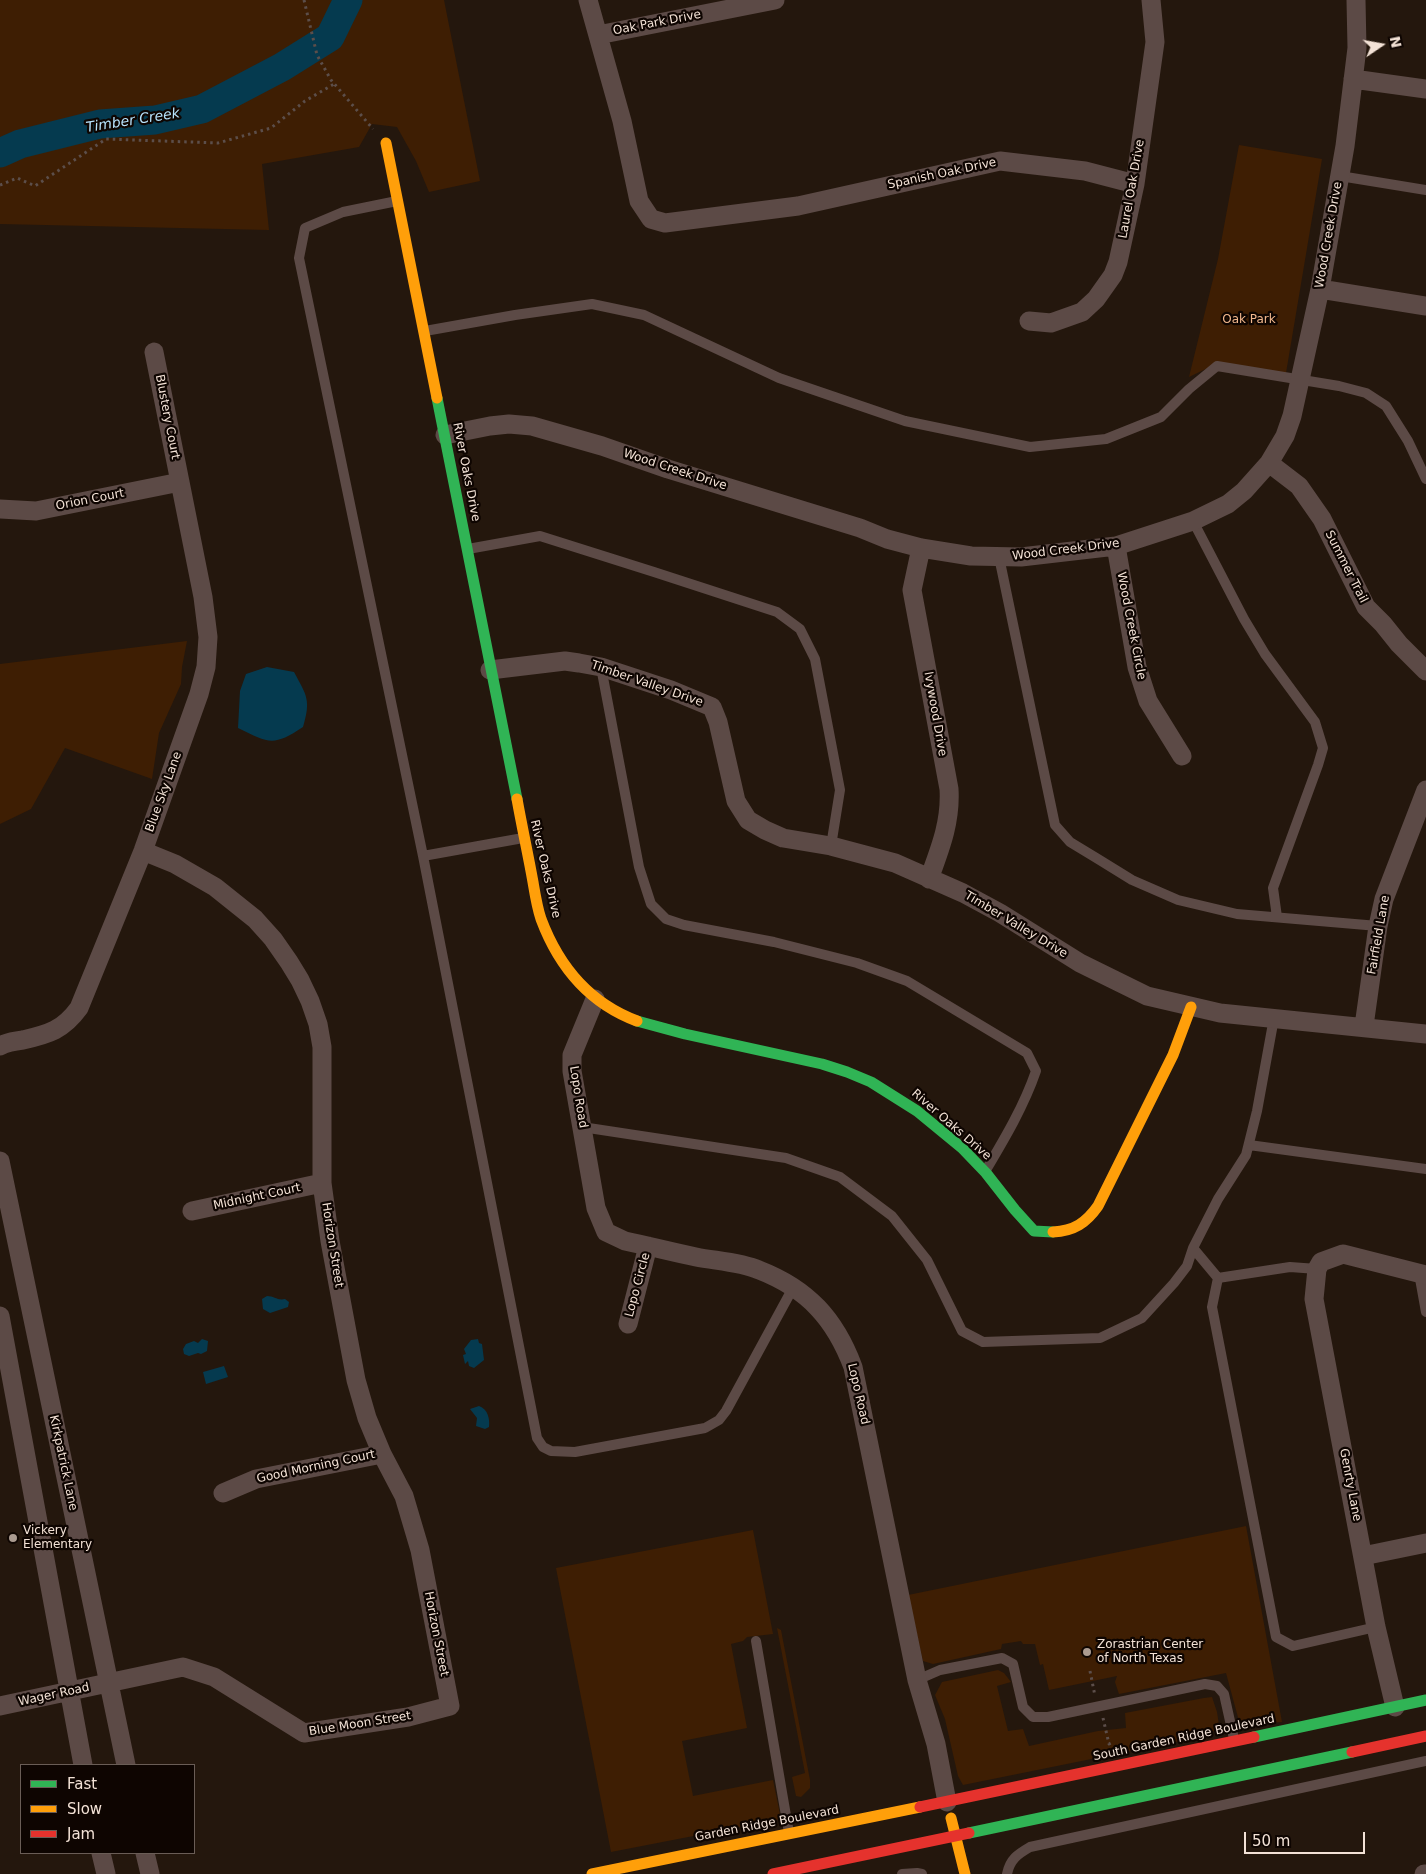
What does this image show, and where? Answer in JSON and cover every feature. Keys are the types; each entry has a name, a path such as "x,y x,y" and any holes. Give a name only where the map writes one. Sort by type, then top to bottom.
{"street":[{"name":"Spanish Oak Drive","path":"588,0 622,121 639,201 651,219 666,223 751,221 798,206 1000,161 1085,171 1135,184"},
{"name":"Oak Park Drive","path":"598,35 775,0"},
{"name":"Laurel Oak Drive","path":"1029,320 1051,323 1082,312 1096,299 1113,275 1118,262 1135,184 1155,42 1151,0"},
{"name":"Wood Creek Drive","path":"445,435 509,424 532,426 602,446 668,469 860,528 887,539 921,548 971,556 1021,557 1116,546 1193,521 1233,500 1244,491 1269,463 1285,436 1292,416 1320,289 1340,176 1358,48 1356,0"},
{"path":"1353,79 1426,89"},
{"name":"River Oaks Drive","path":"386,143 540,917 557,954 595,999 617,1013 651,1026 828,1065 871,1082 907,1103 958,1145 985,1172 1020,1218 1034,1231 1060,1233 1070,1231 1090,1220 1174,1055 1191,1007"},
{"path":"1320,289 1426,306"},
{"name":"Blustery Court","path":"154,352 180,482"},
{"name":"Summer Trail","path":"1269,463 1299,486 1322,519 1366,607 1383,624 1398,644 1426,671"},
{"name":"Orion Court","path":"0,510 36,511 180,482"},
{"name":"Blue Sky Lane","path":"1,1044 44,1035 60,1028 71,1019 79,1008 143,851 199,694 206,666 208,637 203,597 180,482"},
{"name":"Wood Creek Circle","path":"1116,546 1137,667 1148,701 1182,756"},
{"name":"Ivywood Drive","path":"921,548 912,590 947,779 950,807 945,836 929,879"},
{"name":"Timber Valley Drive","path":"490,670 565,661 601,667 671,690 712,707 718,722 736,802 748,820 783,838 831,846 895,863 962,893 1000,913 1080,963 1147,996 1220,1013 1364,1026 1426,1034"},
{"name":"Fairfield Lane","path":"1364,1026 1378,926 1389,884 1426,790"},
{"name":"Horizon Street","path":"143,851 175,864 215,887 255,919 273,939 300,980 310,1001 322,1048 322,1183 330,1241 356,1380 367,1418 382,1454 404,1496 420,1550 450,1706"},
{"name":"Lopo Road","path":"595,999 572,1055 572,1071 596,1208 606,1232 625,1242 758,1269 794,1286 819,1307 829,1319 846,1348 854,1367 917,1680 936,1744 947,1802"},
{"name":"Kirkpatrick Lane","path":"0,1161 126,1764"},
{"name":"Midnight Court","path":"192,1212 322,1183"},
{"name":"Lopo Circle","path":"628,1324 648,1246"},
{"path":"1319,1266 1343,1254 1423,1274"},
{"name":"Genrty Lane","path":"1319,1266 1314,1299 1376,1627 1394,1706"},
{"path":"0,1316 83,1764"},
{"name":"Good Morning Court","path":"223,1493 256,1479 382,1454"},
{"path":"1363,1556 1426,1543"},
{"name":"Blue Moon Street","path":"109,1684 183,1667 214,1677 304,1733 408,1717 450,1706"},
{"name":"Wager Road","path":"0,1706 109,1684"},
{"name":"South Garden Ridge Boulevard","path":"947,1802 1426,1700"},
{"path":"774,1874 1426,1736"},
{"path":"947,1802 965,1874"},
{"name":"Garden Ridge Boulevard","path":"592,1874 947,1802"},
{"path":"101,1854 106,1874"},
{"path":"145,1854 150,1874"}],"lane":[{"path":"1340,176 1426,190"},
{"path":"398,201 343,212 305,228 299,258 423,856 537,1438 543,1447 551,1451 575,1452 705,1428 719,1420 794,1286"},
{"path":"424,332 515,314 592,304 644,315 779,378 905,421 1030,447 1106,438 1161,417 1189,389 1217,366 1339,386 1366,393 1386,406 1408,442 1426,479"},
{"path":"1193,521 1244,619 1265,654 1315,722 1323,748 1273,888 1277,917"},
{"path":"467,549 540,536 777,612 800,629 814,659 840,790 831,846"},
{"path":"999,557 1055,825 1070,842 1132,880 1178,900 1237,914 1378,926"},
{"path":"601,667 639,867 651,904 666,919 684,925 774,942 857,963 907,981 1027,1053 1036,1071 1033,1080 1019,1113 985,1172"},
{"path":"423,856 524,838"},
{"path":"582,1127 786,1158 840,1177 892,1216 927,1260 962,1331 983,1342 1100,1338 1142,1318 1174,1283 1186,1266 1193,1248 1218,1200 1246,1156 1257,1111 1274,1018"},
{"path":"1249,1145 1426,1169"},
{"path":"1193,1248 1218,1278"},
{"path":"1218,1278 1290,1267 1319,1266"},
{"path":"1423,1274 1426,1312"},
{"path":"1218,1278 1212,1307 1276,1637 1293,1646 1376,1627"},
{"path":"756,1641 789,1834"},
{"path":"917,1680 940,1670 1002,1658 1014,1664 1022,1707 1033,1717 1048,1716 1205,1684 1217,1686 1224,1694 1235,1741"},
{"path":"1007,1874 1009,1863 1030,1846 1426,1760"},
{"path":"902,1874 922,1874"}],"path":[{"path":"304,0 317,55 334,84 386,143"},
{"path":"0,185 17,178 35,186 106,139 218,143 271,128 305,100 334,84"}],"green space":[{"path":"0,0 444,0 480,181 429,192 416,161 397,127 372,124 359,147 262,164 269,230 0,224"},
{"name":"Oak Park","path":"1239,145 1322,159 1286,373 1218,363 1189,377 1218,259"},
{"path":"187,641 181,684 159,733 152,779 65,748 31,809 0,824 0,664"},
{"path":"1246,1526 1282,1722 1245,1725 1239,1721 1226,1673 1119,1694 1115,1682 1117,1676 1049,1690 1043,1664 1040,1665 1035,1644 1023,1644 1021,1641 1002,1644 1001,1649 933,1664 923,1661 908,1595"},
{"path":"753,1530 773,1634 747,1637 743,1641 731,1644 747,1728 682,1741 693,1796 773,1780 781,1819 611,1852 556,1568"},
{"path":"777,1628 781,1630 810,1780 810,1788 801,1797 796,1796 792,1777 805,1773"},
{"path":"998,1670 1004,1673 1011,1682 997,1686 1008,1731 1023,1729 1029,1746 1098,1731 1126,1728 1125,1713 1212,1697 1219,1725 1210,1735 963,1785 958,1776 945,1719 935,1695 942,1682"}],"water":[{"path":"267,667 294,672 305,693 307,704 303,727 285,738 271,741 264,740 238,728 240,691 246,674"},
{"path":"267,1296 285,1299 289,1302 288,1307 270,1313 263,1309 262,1299"},
{"path":"202,1339 208,1341 207,1351 189,1356 184,1354 183,1349 186,1344 194,1341 198,1343"},
{"path":"478,1339 479,1343 482,1344 484,1360 474,1368 469,1366 468,1361 465,1364 463,1355 466,1354 464,1349 471,1340"},
{"path":"224,1366 228,1377 206,1384 203,1372"},
{"path":"479,1406 484,1409 489,1418 489,1427 485,1429 476,1426 477,1418 470,1409"}],"waterway":[{"name":"Timber Creek","path":"0,153 20,144 100,124 155,120 202,109 282,67 330,37 348,0"}],"traffic: fast":[{"path":"437,398 517,799"},
{"path":"637,1021 685,1034 822,1064 871,1082 917,1111 962,1148 986,1173 1034,1231 1053,1232"},
{"path":"1254,1737 1426,1700"},
{"path":"969,1833 1352,1752"}],"traffic: slow":[{"path":"386,143 437,398"},
{"path":"517,799 538,910 557,953 567,968 590,993 604,1004 637,1021"},
{"path":"1053,1232 1067,1230 1079,1225 1098,1206 1173,1055 1191,1007"},
{"path":"592,1874 920,1807"},
{"path":"951,1818 965,1874"}],"traffic: jam":[{"path":"1352,1752 1426,1736"},
{"path":"920,1807 1254,1737"},
{"path":"773,1874 969,1833"}],"place":[{"name":"Vickery Elementary","path":"13,1538"},
{"name":"Zorastrian Center of North Texas","path":"1087,1652"}]}
